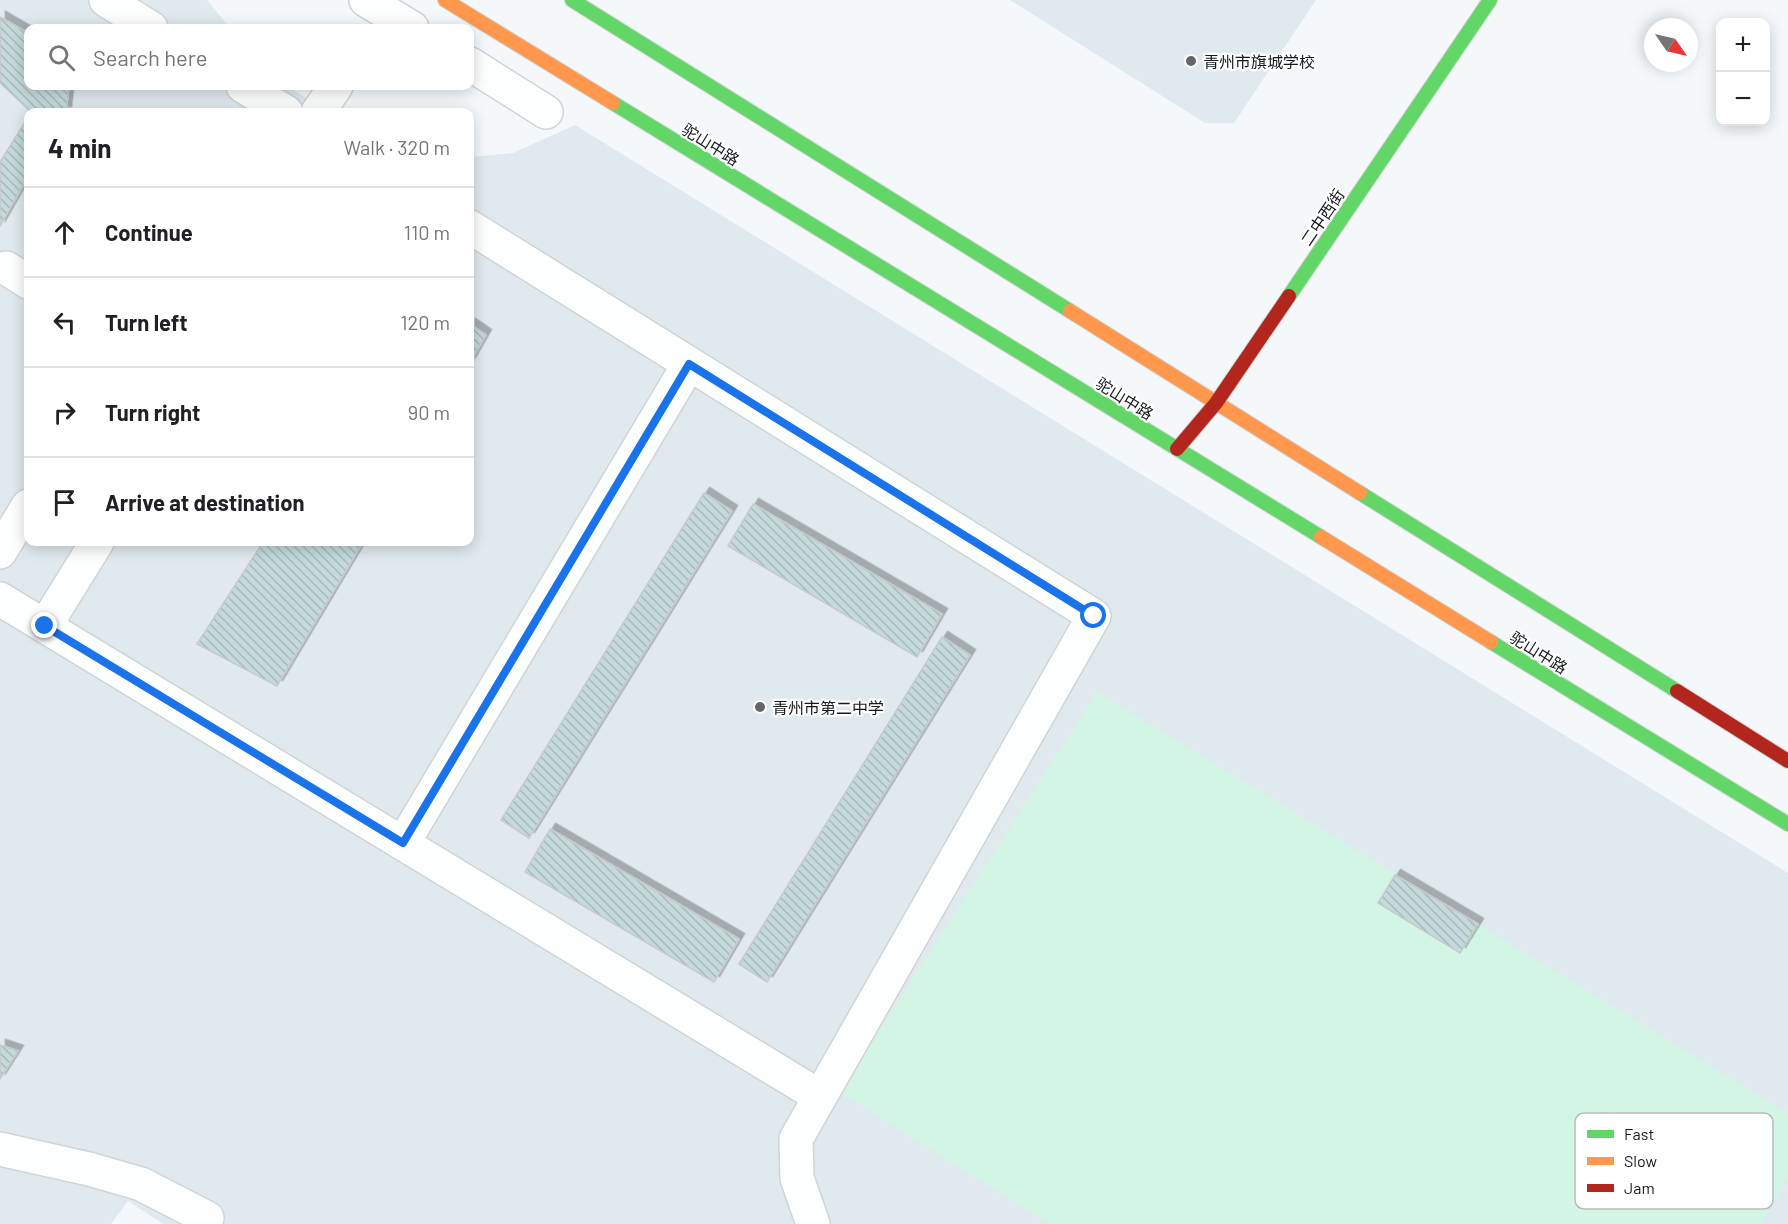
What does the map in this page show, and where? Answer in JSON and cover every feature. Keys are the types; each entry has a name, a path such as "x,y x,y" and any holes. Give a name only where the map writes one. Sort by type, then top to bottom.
{"main road":[{"name":"驼山中路","path":"445,0 1788,824"},
{"path":"572,0 1788,761"},
{"name":"二中西街","path":"1177,449 1216,403 1490,0"}],"street":[{"path":"106,0 145,24"},
{"path":"474,67 546,112"},
{"path":"250,90 279,108"},
{"path":"321,108 333,90"},
{"path":"474,230 1094,616 796,1139 797,1178 813,1224"},
{"path":"403,843 689,364"},
{"path":"0,552 24,513"},
{"path":"45,626 95,546"},
{"path":"0,599 819,1096"},
{"path":"0,1149 89,1169 141,1184 207,1218"}],"shaded area":[{"name":"青州市第二中学","path":"0,0 207,0 227,24 24,24 24,90 293,90 323,108 24,108 24,546 474,546 474,157 513,153 575,125 1788,873 1788,1224 163,1224 128,1201 111,1224 0,1224"},
{"name":"青州市旗城学校","path":"1010,0 1316,0 1234,123 1205,123"}],"green space":[{"path":"1097,692 1788,1113 1788,1179 1773,1204 1773,1113 1575,1113 1575,1209 1770,1209 1761,1224 1049,1224 840,1092"}],"building":[{"path":"0,17 24,31 24,90 69,90 66,108 27,108 0,83"},
{"path":"24,123 24,184 0,226 0,162"},
{"path":"474,327 486,335 474,356"},
{"path":"704,493 732,511 529,838 501,820"},
{"path":"753,504 942,614 917,657 728,546"},
{"path":"260,546 361,546 277,686 197,644"},
{"path":"942,637 970,655 767,982 739,964"},
{"path":"550,829 739,939 714,982 525,872"},
{"path":"1395,875 1478,924 1460,953 1378,903"},
{"path":"0,1045 18,1051 0,1079"}],"traffic: fast":[{"path":"572,0 1070,311"},
{"path":"1289,296 1490,0"},
{"path":"613,103 1321,537"},
{"path":"1360,493 1677,691"},
{"path":"1491,642 1788,824"}],"traffic: slow":[{"path":"445,0 613,103"},
{"path":"1070,311 1360,493"},
{"path":"1321,537 1491,642"}],"traffic: jam":[{"path":"1177,449 1216,403 1289,296"},
{"path":"1677,691 1788,761"}],"place":[{"name":"青州市旗城学校","path":"1191,61"},
{"name":"青州市第二中学","path":"760,707"}],"route":[{"path":"45,626 403,843 689,364 1094,616"}]}
